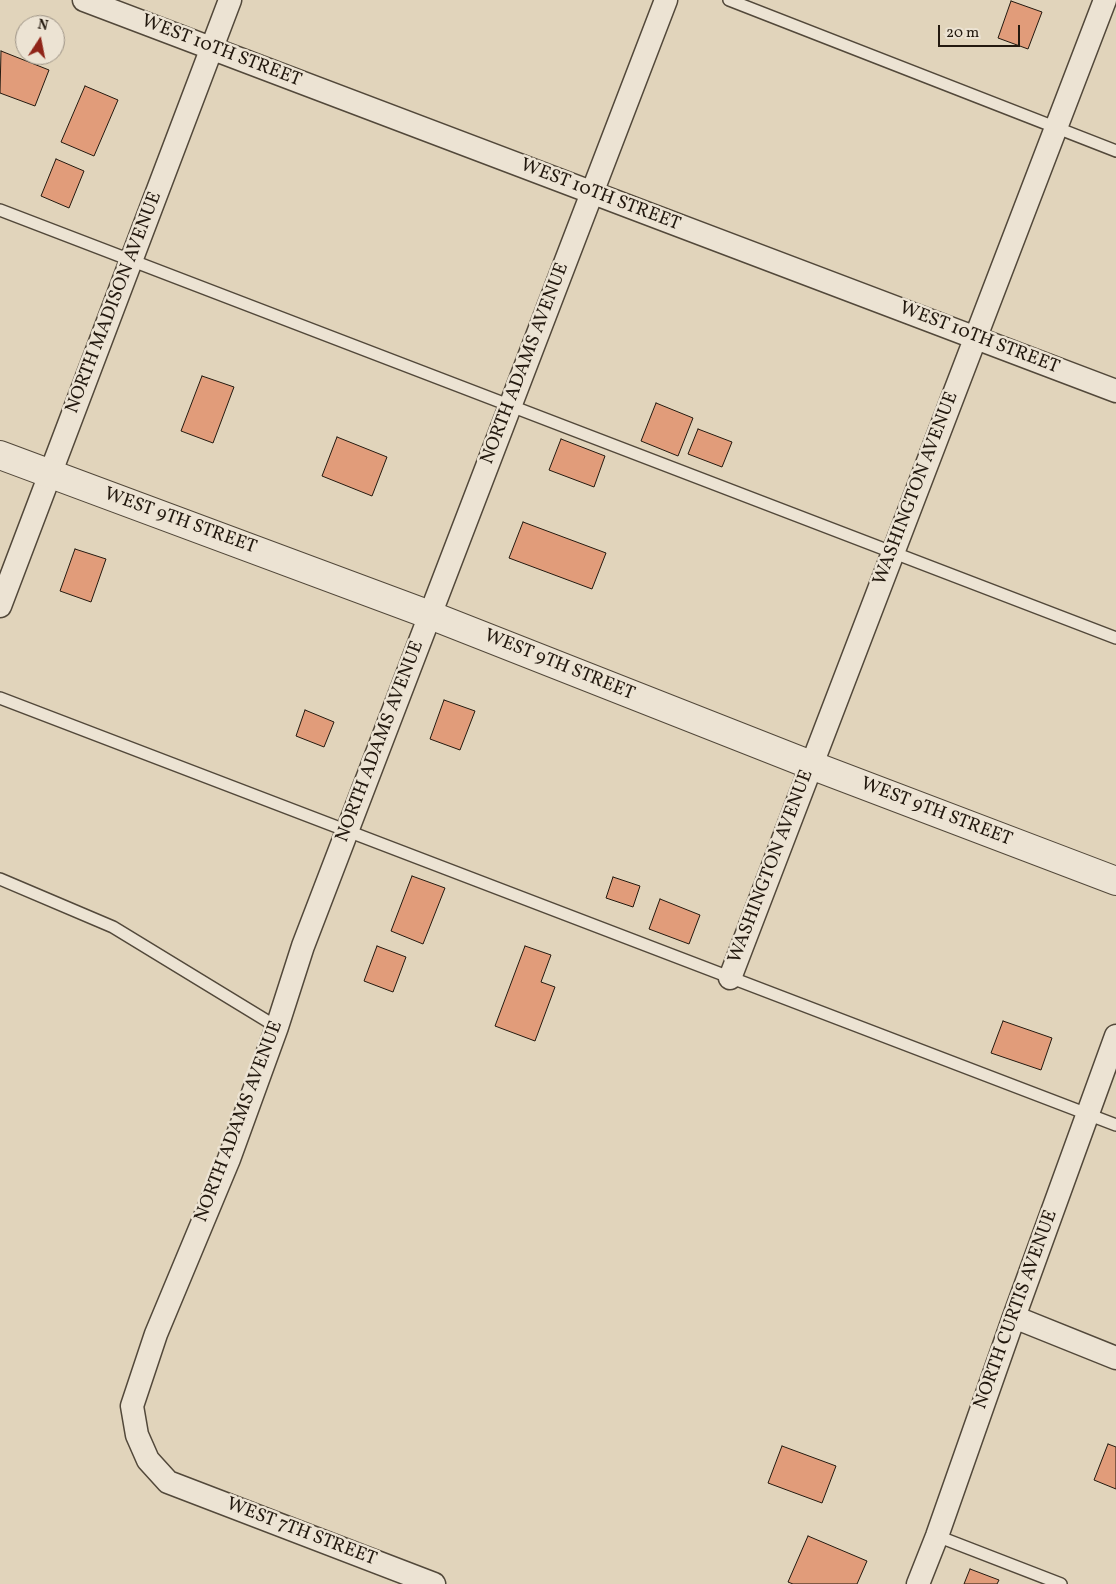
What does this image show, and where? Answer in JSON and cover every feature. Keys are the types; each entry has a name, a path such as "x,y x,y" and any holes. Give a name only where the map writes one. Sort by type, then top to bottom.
{"street":[{"name":"WEST 10TH STREET","path":"84,0 1116,391"},
{"name":"NORTH MADISON AVENUE","path":"0,606 230,0"},
{"name":"NORTH ADAMS AVENUE","path":"168,1482 148,1460 137,1436 132,1406 156,1334 229,1159 277,1027 303,946 666,0"},
{"name":"WASHINGTON AVENUE","path":"730,978 1105,0"},
{"name":"WEST 9TH STREET","path":"0,455 430,615 811,765 1116,881"},
{"name":"NORTH CURTIS AVENUE","path":"918,1584 937,1536 1116,1036"},
{"path":"1014,1317 1116,1358"},
{"name":"WEST 7TH STREET","path":"168,1482 434,1584"}],"lane":[{"path":"729,0 1116,151"},
{"path":"0,210 1116,638"},
{"path":"0,698 1116,1125"},
{"path":"0,879 112,927 277,1027"},
{"path":"937,1536 1061,1584"}],"building":[{"path":"1011,1 1042,12 1028,49 998,38"},
{"path":"1,51 15,57 15,65 36,65 49,70 35,106 0,93"},
{"path":"85,86 118,100 94,156 61,142"},
{"path":"56,159 84,171 69,208 41,196"},
{"path":"202,376 234,387 213,443 181,431"},
{"path":"656,403 693,418 678,456 641,441"},
{"path":"698,429 732,442 722,467 688,454"},
{"path":"337,437 387,457 372,496 322,476"},
{"path":"561,439 605,456 594,487 549,470"},
{"path":"523,522 606,553 592,589 509,558"},
{"path":"75,549 106,559 91,602 60,591"},
{"path":"444,700 475,711 460,750 430,739"},
{"path":"305,710 334,722 324,747 296,736"},
{"path":"412,876 445,888 423,944 391,931"},
{"path":"613,877 640,886 633,907 606,898"},
{"path":"660,899 700,915 689,944 649,929"},
{"path":"377,946 406,957 393,992 364,981"},
{"path":"525,946 551,955 541,982 555,987 535,1041 495,1026"},
{"path":"1003,1021 1052,1038 1041,1070 991,1053"},
{"path":"1108,1444 1116,1447 1116,1489 1094,1480"},
{"path":"782,1446 836,1466 822,1503 768,1483"},
{"path":"808,1536 867,1561 857,1584 793,1584 788,1582"},
{"path":"970,1569 999,1580 997,1584 964,1584"}]}
